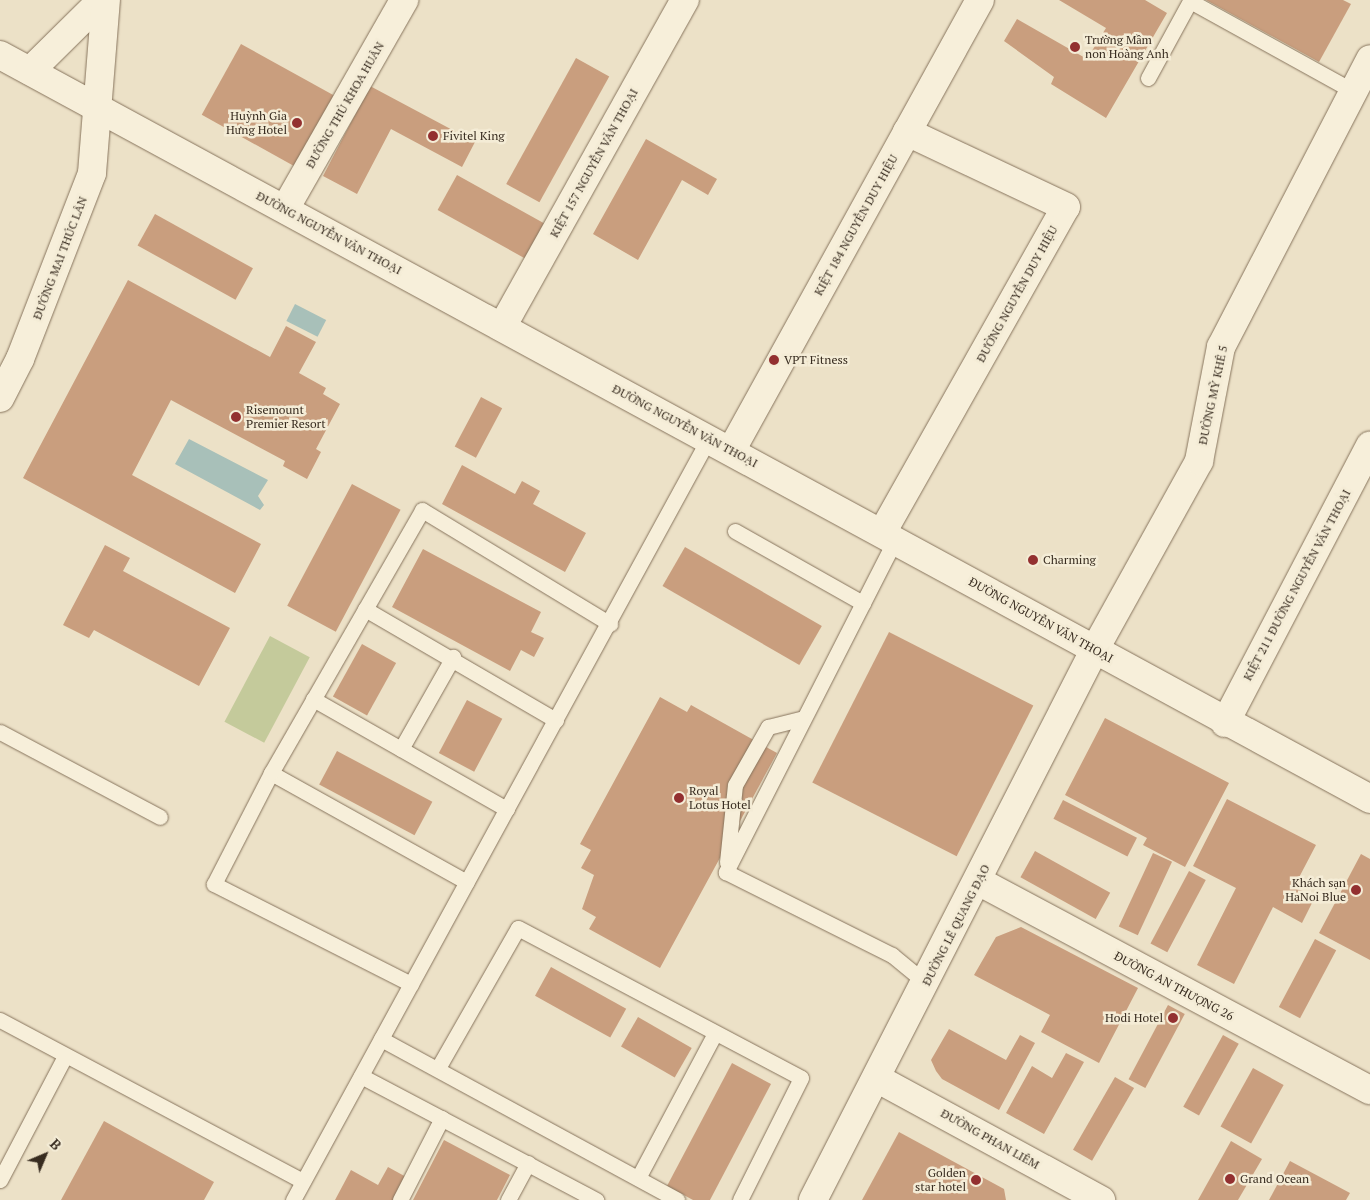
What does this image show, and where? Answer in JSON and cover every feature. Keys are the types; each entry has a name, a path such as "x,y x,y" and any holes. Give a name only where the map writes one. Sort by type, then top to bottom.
{"street":[{"path":"30,71 102,0"},
{"name":"ĐƯỜNG MAI THÚC LÂN","path":"0,398 20,359 92,173 100,112 106,0"},
{"name":"ĐƯỜNG THỦ KHOA HUÂN","path":"285,209 404,0"},
{"name":"KIỆT 157 NGUYỄN VĂN THOẠI","path":"502,327 685,0"},
{"name":"KIỆT 184 NGUYỄN DUY HIỆU","path":"720,444 907,132 980,0"},
{"name":"ĐƯỜNG NGUYỄN VĂN THOẠI","path":"0,54 100,112 285,209 889,536 1225,723 1369,796"},
{"name":"ĐƯỜNG MỸ KHÊ 5","path":"1095,649 1199,461 1221,346 1370,59"},
{"name":"ĐƯỜNG NGUYỄN DUY HIỆU","path":"889,536 1066,207 907,132"},
{"name":"KIỆT 211 ĐƯỜNG NGUYỄN VĂN THOẠI","path":"1225,723 1370,446"},
{"name":"ĐƯỜNG LÊ QUANG ĐẠO","path":"813,1200 878,1079 1095,649"},
{"name":"ĐƯỜNG AN THƯỢNG 26","path":"978,881 1370,1090"},
{"name":"ĐƯỜNG PHAN LIÊM","path":"878,1079 1063,1191 1101,1200"}],"lane":[{"path":"1148,78 1190,1 1353,91"},
{"path":"293,1200 610,624 720,444"},
{"path":"411,984 214,884 271,773 422,510 610,624"},
{"path":"736,531 863,603"},
{"path":"726,872 863,603 889,536"},
{"path":"365,609 453,657 556,720"},
{"path":"401,748 453,657"},
{"path":"313,699 507,809"},
{"path":"726,872 735,785 768,728 803,718"},
{"path":"0,732 160,817"},
{"path":"271,773 467,882"},
{"path":"726,872 892,955 926,983"},
{"path":"438,1068 518,928 801,1078 740,1200"},
{"path":"0,1020 304,1181"},
{"path":"638,1178 715,1033"},
{"path":"381,1039 438,1068 677,1200"},
{"path":"0,1180 65,1056"},
{"path":"361,1076 596,1200"},
{"path":"400,1200 442,1118"},
{"path":"508,1200 528,1163"}],"green space":[{"path":"270,636 310,657 264,743 224,722"}],"water":[{"path":"295,304 326,320 318,337 286,321"},
{"path":"189,439 268,480 258,496 264,505 260,510 175,464"}],"building":[{"name":"Trường Mầm non Hoàng Anh","path":"1059,0 1145,0 1167,13 1106,118 1051,84 1054,77 1004,41 1017,19 1087,59 1106,28"},
{"path":"1206,0 1343,0 1351,4 1319,62"},
{"path":"241,44 335,96 296,167 202,115"},
{"path":"576,58 609,76 539,202 506,184"},
{"name":"Fivitel King","path":"370,86 475,142 462,167 391,129 357,194 323,176"},
{"path":"646,139 717,179 708,195 682,180 638,260 593,234"},
{"path":"457,175 546,224 527,259 438,210"},
{"path":"155,214 253,268 236,300 138,245"},
{"path":"128,280 270,357 286,326 316,342 299,373 326,388 323,394 340,404 316,449 321,452 307,479 283,466 285,461 171,400 132,475 261,544 235,593 23,478"},
{"path":"481,397 502,408 476,458 455,446"},
{"path":"462,465 515,494 522,481 540,491 533,504 586,533 565,572 442,504"},
{"path":"352,484 401,510 336,632 287,606"},
{"path":"105,545 130,558 123,571 230,628 199,686 94,630 89,638 63,625"},
{"path":"685,547 822,626 799,665 662,586"},
{"path":"423,549 541,612 531,632 544,638 534,657 521,650 510,671 392,607"},
{"path":"889,632 1033,706 957,856 812,783"},
{"path":"362,644 396,663 367,715 333,696"},
{"name":"Royal Lotus Hotel","path":"660,697 687,712 691,705 777,753 660,968 589,929 596,917 582,909 594,875 581,868 591,850 580,844"},
{"path":"467,700 502,719 474,772 439,753"},
{"path":"1105,718 1229,783 1185,867 1143,845 1147,838 1065,795"},
{"path":"337,751 432,802 415,835 319,785"},
{"path":"1227,799 1316,845 1294,887 1315,897 1302,923 1273,907 1234,984 1197,965 1236,888 1193,866"},
{"path":"1063,800 1137,838 1127,856 1053,819"},
{"path":"1035,851 1110,893 1096,919 1020,877"},
{"path":"1153,853 1172,862 1138,935 1119,926"},
{"name":"Khách sạn HaNoi Blue","path":"1361,854 1370,859 1370,960 1319,933"},
{"path":"1189,871 1206,880 1167,952 1151,943"},
{"path":"1021,927 1138,988 1099,1063 1041,1032 1050,1015 974,975 996,937"},
{"path":"1315,939 1336,950 1300,1018 1279,1007"},
{"path":"551,967 626,1009 610,1038 535,996"},
{"path":"1168,1005 1185,1014 1145,1088 1129,1079"},
{"path":"638,1017 692,1048 675,1077 621,1046"},
{"path":"949,1029 1006,1060 1020,1035 1035,1043 999,1110 942,1079 936,1071 931,1060"},
{"path":"1223,1035 1239,1044 1199,1115 1183,1107"},
{"path":"1066,1053 1084,1062 1044,1134 1006,1113 1032,1066 1052,1078"},
{"path":"732,1063 771,1084 710,1200 693,1200 667,1186"},
{"path":"1253,1068 1284,1085 1251,1144 1221,1127"},
{"path":"1115,1077 1134,1088 1092,1161 1073,1150"},
{"path":"104,1121 214,1182 204,1200 61,1200"},
{"path":"899,1132 1004,1189 1006,1200 862,1200"},
{"path":"444,1140 510,1175 497,1200 413,1200"},
{"name":"Grand Ocean","path":"1231,1141 1262,1159 1238,1200 1198,1200"},
{"path":"1290,1161 1350,1193 1346,1200 1269,1200"},
{"path":"388,1167 408,1178 395,1200 335,1200 351,1170 378,1185"}],"place":[{"name":"Trường Mầm non Hoàng Anh","path":"1075,47"},
{"name":"Huỳnh Gia Hưng Hotel","path":"297,123"},
{"name":"Fivitel King","path":"433,136"},
{"name":"VPT Fitness","path":"774,360"},
{"name":"Risemount Premier Resort","path":"236,417"},
{"name":"Charming","path":"1033,560"},
{"name":"Royal Lotus Hotel","path":"679,798"},
{"name":"Khách sạn HaNoi Blue","path":"1356,890"},
{"name":"Hodi Hotel","path":"1173,1018"},
{"name":"Grand Ocean","path":"1230,1179"},
{"name":"Golden star hotel","path":"976,1180"}]}
